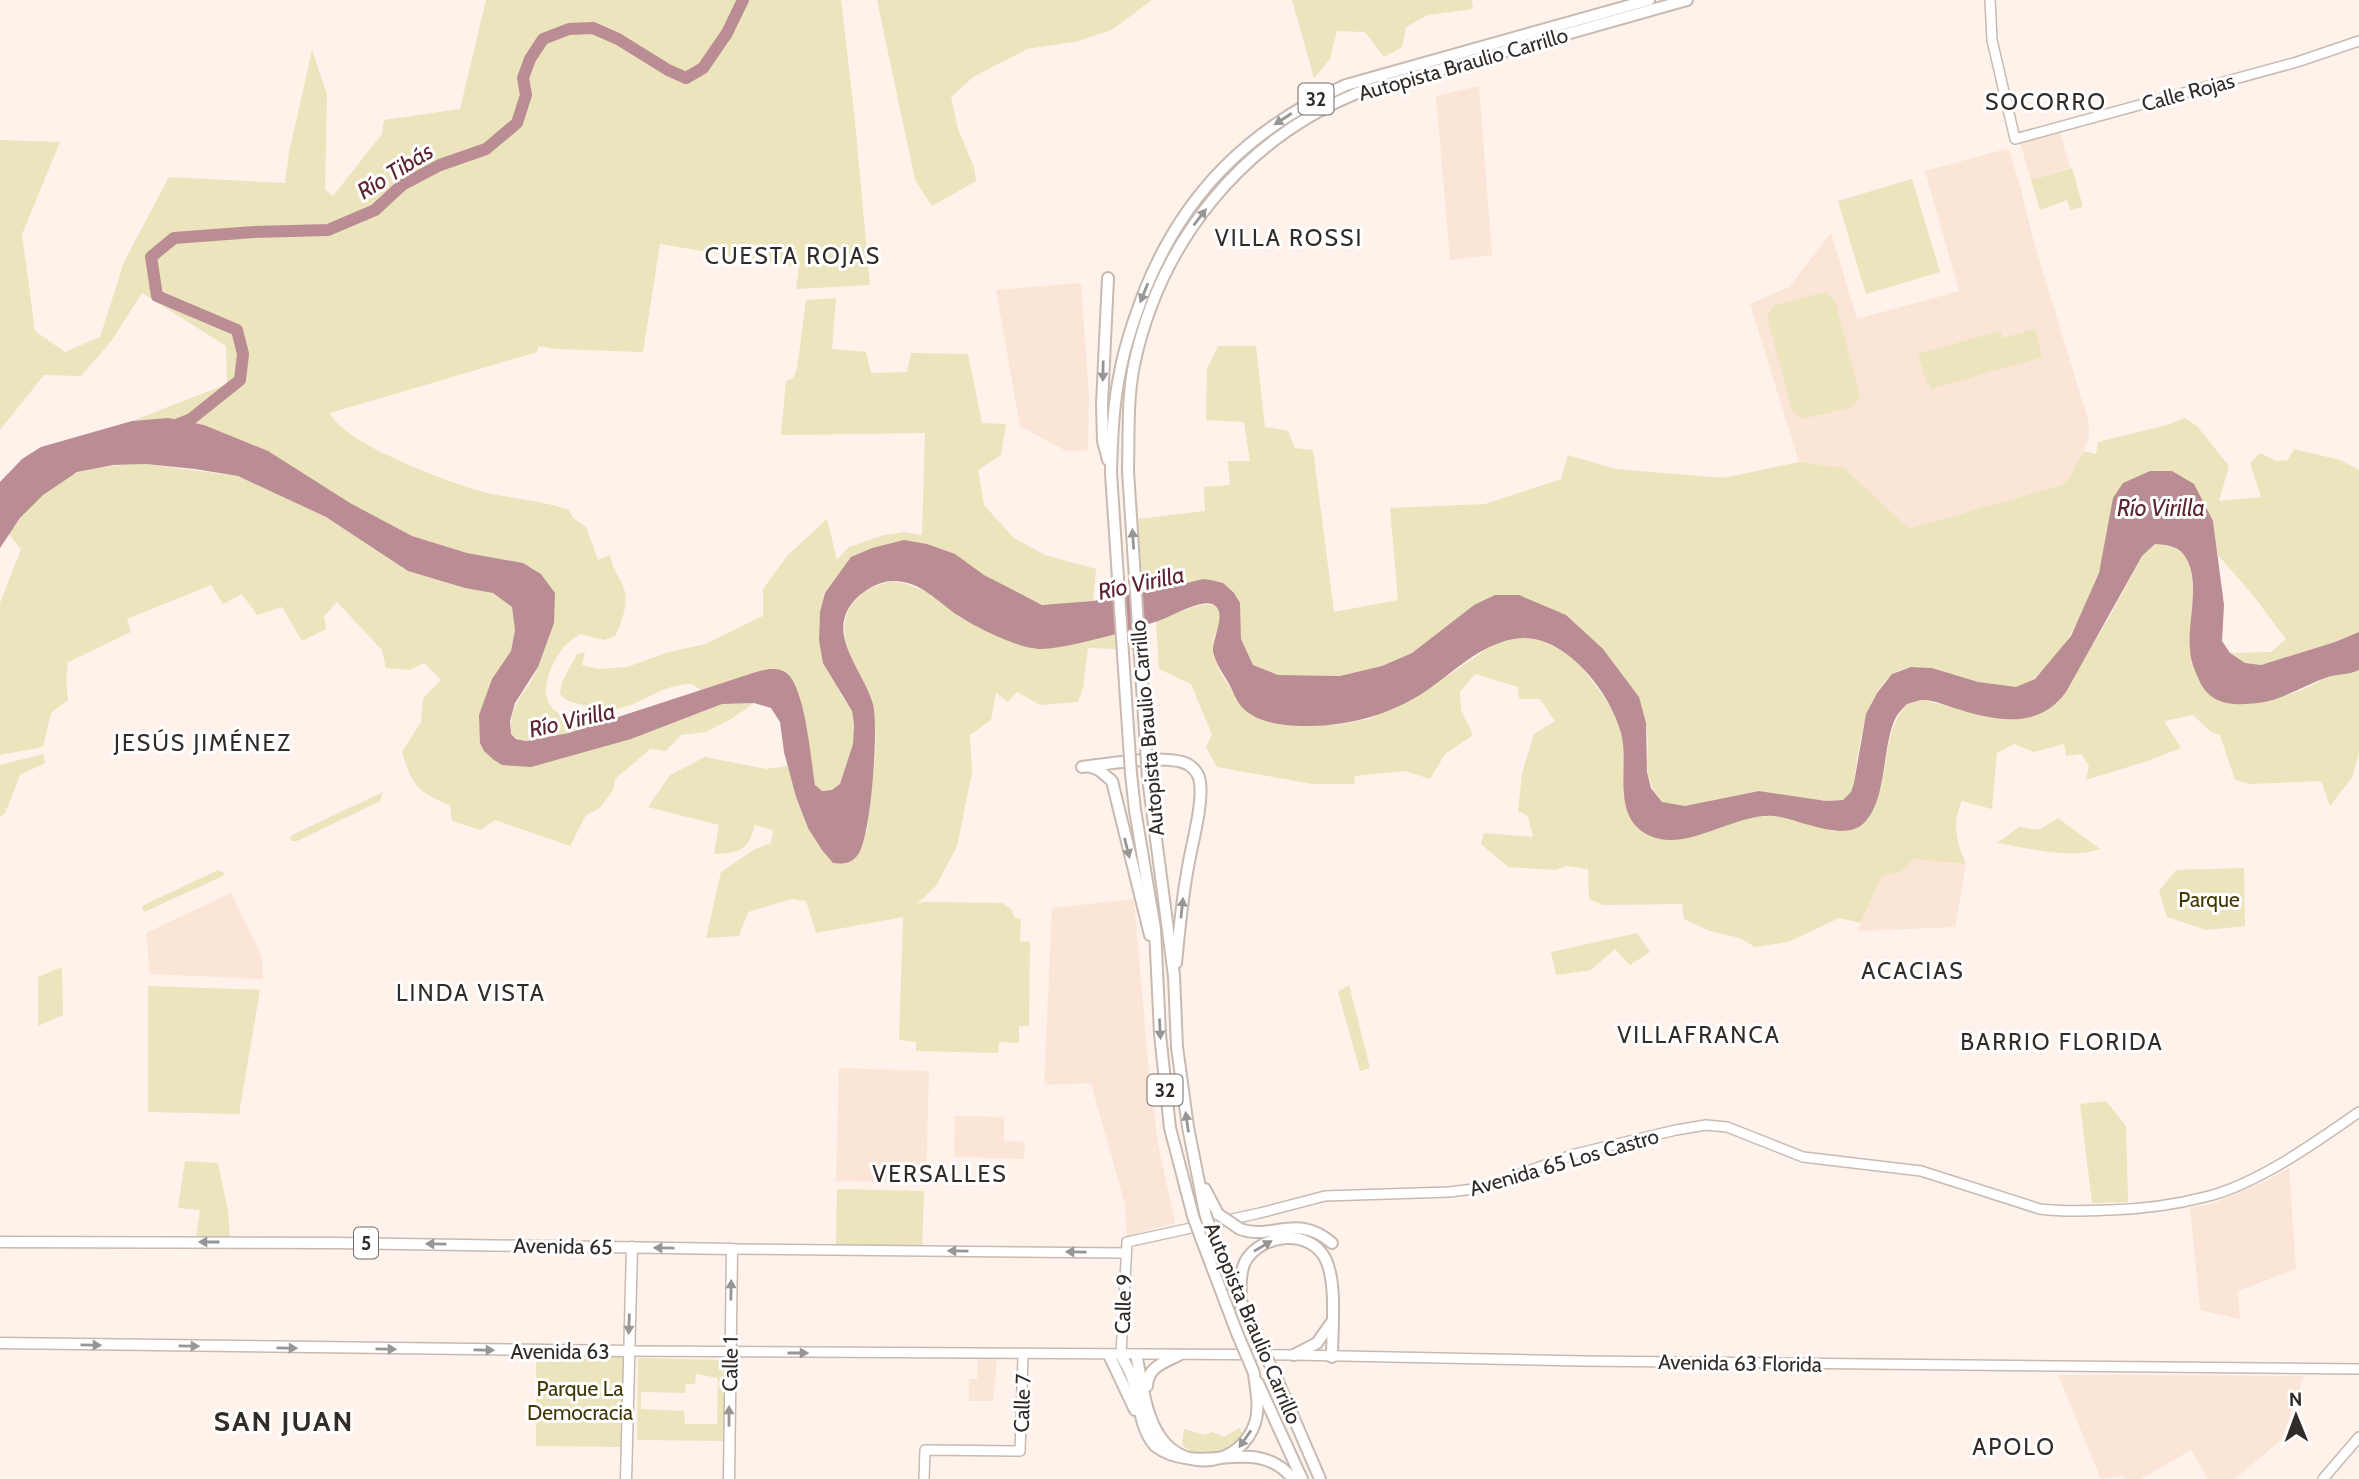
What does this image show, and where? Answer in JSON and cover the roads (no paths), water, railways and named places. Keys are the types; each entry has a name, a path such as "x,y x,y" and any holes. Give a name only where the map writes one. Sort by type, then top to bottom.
{"highway":[{"name":"Autopista Braulio Carrillo","path":"1320,1479 1254,1331 1193,1216 1170,1129 1164,1083 1151,895 1131,774 1111,473 1113,419 1120,371 1139,304 1178,222 1211,180 1239,151 1300,107 1346,85 1649,0"},
{"name":"Autopista Braulio Carrillo","path":"1302,1479 1237,1333 1206,1237 1205,1213 1193,1160 1177,1047 1174,976 1148,778 1128,471 1130,395 1135,365 1156,295 1168,267 1194,225 1235,173 1257,153 1306,118 1357,93 1687,0"},
{"path":"1108,278 1103,441 1111,473"},
{"path":"1112,781 1117,772 1135,761"},
{"path":"1157,961 1112,781 1099,770 1082,767 1135,761 1180,761 1189,764 1197,772 1200,783 1183,892 1174,976"},
{"path":"1193,1160 1218,1214 1240,1229 1254,1232 1302,1228 1317,1233 1332,1243"},
{"path":"1241,1305 1242,1269 1258,1248 1272,1241 1296,1238 1314,1245 1326,1262 1330,1275 1332,1357"},
{"path":"1294,1355 1317,1343 1332,1321"},
{"path":"1136,1355 1147,1406 1158,1434 1175,1453 1197,1461 1225,1458 1242,1446 1256,1421 1254,1373"},
{"path":"1115,1356 1131,1375 1146,1432 1159,1451 1183,1466 1211,1469 1241,1461 1258,1461 1279,1468 1293,1479"},
{"path":"1147,1406 1147,1380 1150,1372 1179,1356"}],"main road":[{"name":"Avenida 65","path":"0,1242 732,1249"},
{"path":"626,1479 632,1247"},
{"name":"Calle 1","path":"729,1479 732,1249"},
{"name":"Avenida 63","path":"0,1343 628,1352"}],"street":[{"name":"Calle Rojas","path":"1990,0 1992,40 2015,139 2297,62 2359,41"},
{"name":"Avenida 65 Los Castro","path":"1125,1253 1127,1242 1132,1240 1260,1213 1325,1196 1449,1192 1482,1188 1575,1154 1706,1125 1727,1127 1803,1157 1921,1171 2040,1209 2059,1212 2155,1207 2207,1197 2254,1177 2305,1149 2359,1112"},
{"name":"Avenida 65","path":"732,1249 1125,1253"},
{"name":"Calle 9","path":"1115,1356 1125,1253"},
{"name":"Avenida 63","path":"628,1352 1115,1356"},
{"name":"Avenida 63 Florida","path":"1115,1356 1294,1355 2359,1369"},
{"name":"Calle 7","path":"924,1479 925,1450 1020,1451 1023,1356"},
{"path":"2323,1479 2359,1437"}],"water":[{"name":"Río Virilla","path":"168,418 204,425 268,451 350,503 412,536 467,553 523,563 541,574 555,593 554,623 538,667 515,703 510,721 511,734 516,739 526,741 569,733 756,672 776,669 791,677 797,689 806,722 815,785 822,791 832,790 840,784 853,744 854,724 852,711 823,663 819,640 820,612 825,593 851,557 872,548 904,540 927,544 955,554 984,575 1042,605 1093,601 1203,579 1223,583 1240,603 1241,639 1253,665 1278,675 1340,676 1382,666 1412,653 1474,605 1495,595 1519,595 1566,615 1603,649 1639,697 1646,723 1647,772 1651,788 1662,802 1685,806 1759,791 1826,801 1843,800 1851,792 1854,783 1866,714 1877,693 1892,674 1911,667 1932,668 1978,682 2016,687 2035,679 2071,636 2099,573 2113,498 2123,483 2150,471 2172,471 2194,484 2213,521 2224,605 2222,641 2230,653 2245,663 2261,665 2359,632 2359,670 2328,677 2285,696 2258,703 2231,704 2209,695 2196,673 2191,657 2193,588 2189,565 2178,549 2155,544 2142,556 2066,692 2056,704 2044,712 2032,717 2005,719 1928,700 1907,704 1896,717 1891,729 1877,801 1872,813 1855,829 1845,831 1820,828 1774,816 1743,820 1694,837 1663,840 1648,835 1636,826 1629,815 1625,803 1621,733 1606,699 1581,667 1549,644 1532,639 1501,642 1467,660 1413,699 1371,717 1327,725 1283,725 1255,717 1238,702 1214,655 1213,646 1220,619 1217,607 1212,604 1192,606 1155,622 1096,639 1038,649 1008,641 976,626 920,588 891,581 874,586 860,595 849,608 844,622 848,649 873,704 874,758 870,807 862,846 852,861 833,863 808,828 796,797 784,752 780,722 771,708 754,703 722,704 631,739 531,767 502,765 494,760 480,743 479,715 492,679 511,651 515,630 512,607 493,593 465,588 408,571 326,517 238,476 146,464 113,465 77,472 43,495 20,518 0,548 0,482 22,459 41,447 132,421"}],"waterway":[{"name":"Río Tibás","path":"171,427 191,419 240,380 243,354 237,330 157,296 151,257 174,238 328,230 375,210 402,185 440,165 486,149 517,123 526,95 523,78 530,59 543,39 569,29 593,28 618,39 686,78 703,68 727,33 743,0"}],"district":[{"name":"SOCORRO","path":"2046,102"},
{"name":"VILLA ROSSI","path":"1289,238"},
{"name":"CUESTA ROJAS","path":"793,256"},
{"name":"JESÚS JIMÉNEZ","path":"203,743"},
{"name":"ACACIAS","path":"1913,971"},
{"name":"LINDA VISTA","path":"471,993"},
{"name":"VILLAFRANCA","path":"1699,1035"},
{"name":"BARRIO FLORIDA","path":"2062,1042"},
{"name":"VERSALLES","path":"940,1174"},
{"name":"SAN JUAN","path":"284,1421"},
{"name":"APOLO","path":"2014,1447"}],"park label":[{"name":"Parque","path":"2209,899"},
{"name":"Parque La Democracia","path":"580,1400"}]}
